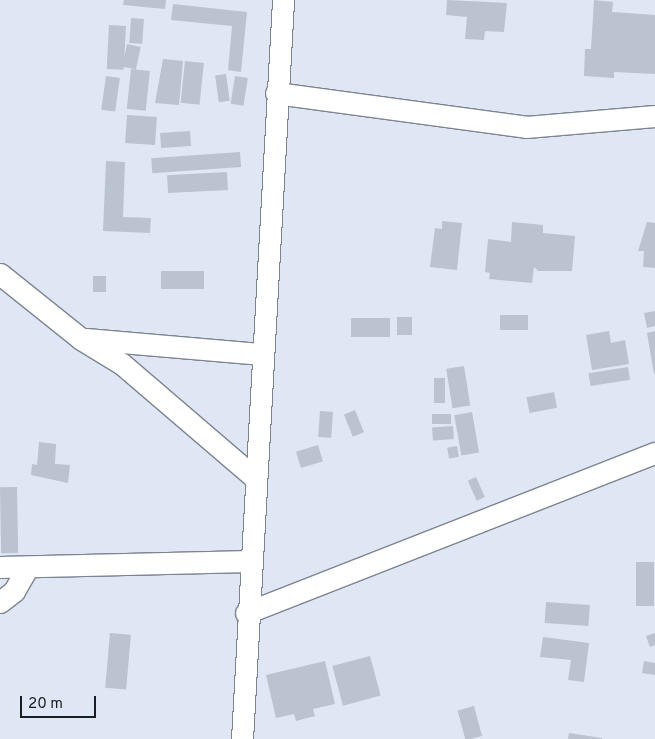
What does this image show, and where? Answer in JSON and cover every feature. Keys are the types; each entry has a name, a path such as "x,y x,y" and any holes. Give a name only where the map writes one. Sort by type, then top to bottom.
{"street":[{"path":"242,739 246,613 283,0"},
{"path":"276,93 526,127 655,116"},
{"path":"0,274 81,339 122,364 255,478"},
{"path":"81,339 262,354"},
{"path":"246,613 655,453"},
{"path":"0,567 250,561"},
{"path":"0,602 14,591 28,567"}],"building":[{"path":"124,0 166,0 165,9 123,5"},
{"path":"447,0 507,3 504,32 485,31 484,40 465,39 467,17 446,15"},
{"path":"594,0 613,2 612,12 655,15 655,74 614,72 614,78 584,76 585,49 591,49"},
{"path":"173,4 247,12 241,72 228,70 232,26 171,20"},
{"path":"131,18 144,19 142,44 129,43"},
{"path":"109,25 126,26 124,70 107,69"},
{"path":"127,44 141,47 136,69 122,66"},
{"path":"163,59 183,61 179,105 155,103"},
{"path":"185,61 204,63 200,105 181,103"},
{"path":"131,69 150,71 146,111 127,109"},
{"path":"226,74 230,101 219,102 215,76"},
{"path":"106,76 120,78 115,112 101,110"},
{"path":"235,76 248,78 243,106 231,104"},
{"path":"127,115 157,117 155,145 125,143"},
{"path":"190,131 191,146 161,148 160,133"},
{"path":"240,152 241,167 152,173 151,158"},
{"path":"106,161 125,162 123,217 151,218 150,233 103,231"},
{"path":"227,172 228,190 168,193 167,175"},
{"path":"442,221 462,223 457,270 430,267 435,228 442,229"},
{"path":"512,222 543,225 543,233 575,236 572,271 538,271 534,267 532,283 489,279 490,273 485,272 488,239 511,242"},
{"path":"647,222 655,223 655,268 643,267 644,251 638,251"},
{"path":"161,271 204,271 204,289 161,289"},
{"path":"93,276 106,276 106,292 93,292"},
{"path":"655,311 655,326 647,328 644,313"},
{"path":"500,315 528,315 528,330 500,330"},
{"path":"397,317 412,317 412,335 397,335"},
{"path":"351,318 390,318 390,337 351,337"},
{"path":"609,331 611,343 625,340 629,364 592,370 586,335"},
{"path":"655,331 655,374 654,374 647,333"},
{"path":"464,366 470,406 452,408 446,369"},
{"path":"628,367 630,380 591,386 588,373"},
{"path":"434,378 445,378 445,403 434,403"},
{"path":"554,392 557,408 530,413 527,397"},
{"path":"355,410 364,432 353,437 344,414"},
{"path":"320,411 333,412 331,438 318,437"},
{"path":"472,412 479,452 461,456 454,415"},
{"path":"432,414 451,414 451,424 432,424"},
{"path":"453,426 454,439 433,440 432,427"},
{"path":"39,442 56,444 55,464 70,465 68,483 31,475 32,464 37,465"},
{"path":"318,445 323,461 301,468 296,452"},
{"path":"457,446 459,457 449,459 447,448"},
{"path":"476,477 485,497 477,501 468,481"},
{"path":"0,487 17,487 18,553 1,553"},
{"path":"636,562 654,562 654,606 636,606"},
{"path":"546,602 590,605 588,626 545,623"},
{"path":"110,633 131,635 126,690 105,688"},
{"path":"655,633 655,645 650,647 646,636"},
{"path":"543,637 589,643 584,682 568,680 571,660 540,657"},
{"path":"370,656 381,696 343,706 332,666"},
{"path":"325,661 335,704 313,709 315,716 296,721 294,714 276,718 266,675"},
{"path":"644,661 655,663 655,675 642,673"},
{"path":"474,706 482,736 465,739 458,710"},
{"path":"569,733 602,738 602,739 568,739"}]}
